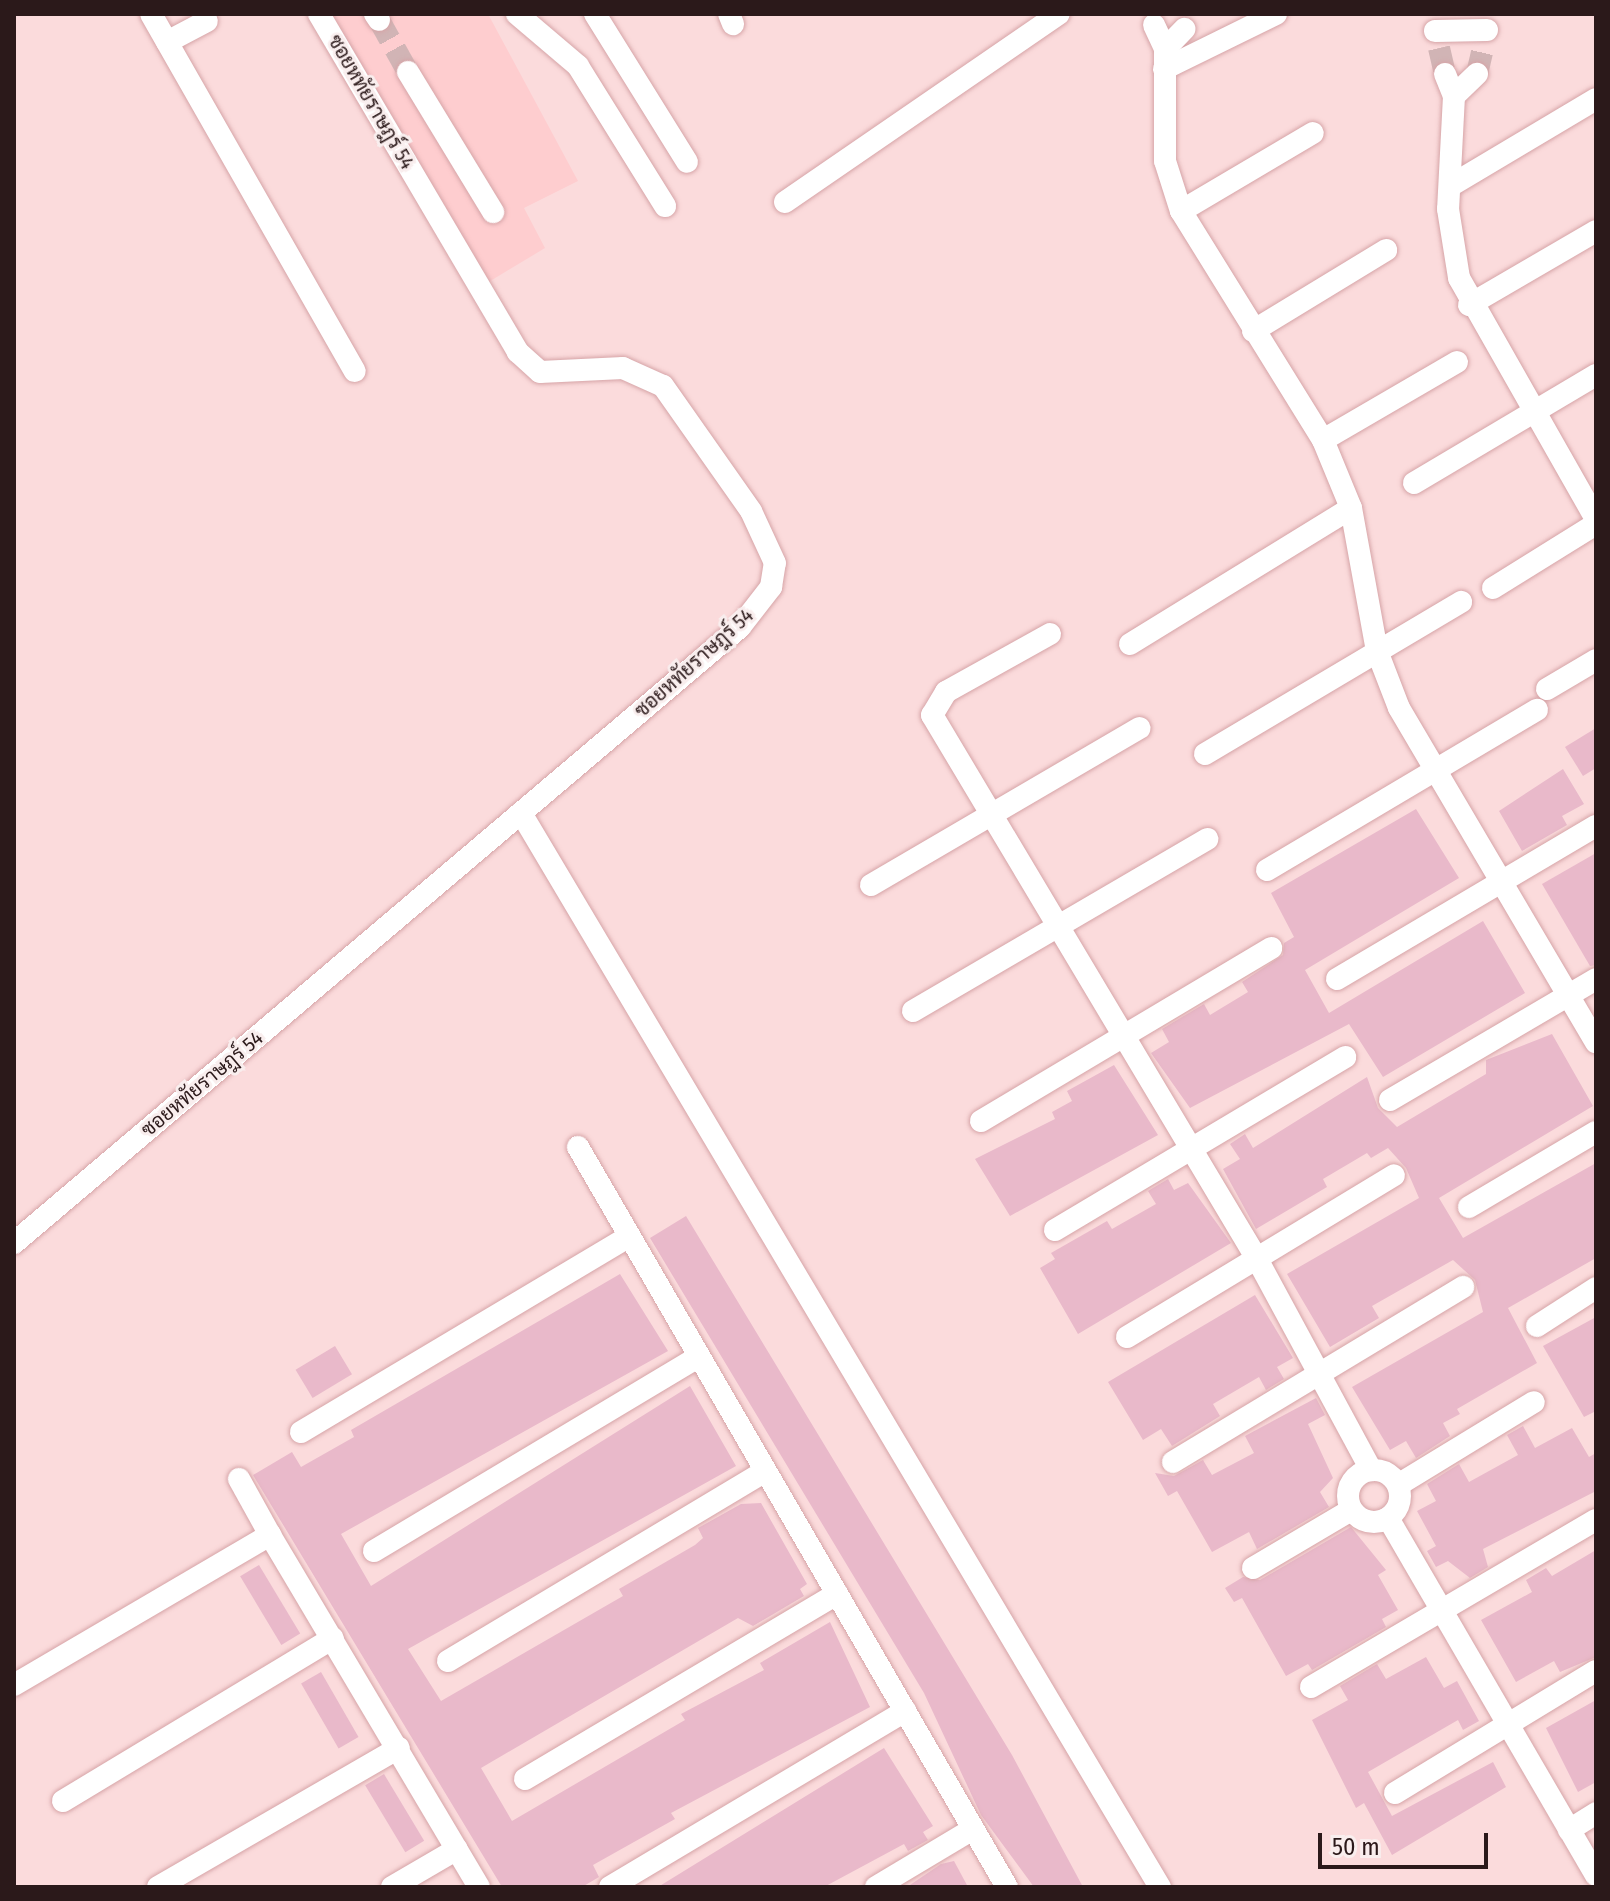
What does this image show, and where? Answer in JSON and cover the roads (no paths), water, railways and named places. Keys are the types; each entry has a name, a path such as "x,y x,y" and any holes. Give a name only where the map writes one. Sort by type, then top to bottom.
{"street":[{"path":"151,14 355,371"},
{"name":"ซอยหทัยราษฎร์ 54","path":"14,1243 740,627 771,587 775,563 751,511 663,386 623,368 540,372 518,352 319,14"},
{"path":"517,14 578,66 665,206"},
{"path":"595,14 687,162"},
{"path":"785,202 1059,14"},
{"path":"1164,59 1276,14"},
{"path":"167,42 207,21"},
{"path":"1154,25 1164,59 1165,161 1181,211 1323,440 1351,508 1377,651 1432,771 1596,1042"},
{"path":"1164,59 1184,29"},
{"path":"1435,31 1487,29"},
{"path":"408,72 493,212"},
{"path":"1445,74 1454,96 1450,242 1469,305 1596,522 1493,588"},
{"path":"1454,96 1477,74"},
{"path":"1450,186 1596,99"},
{"path":"1181,211 1313,133"},
{"path":"1469,305 1596,231"},
{"path":"1253,331 1386,250"},
{"path":"1323,440 1457,362"},
{"path":"1414,483 1596,375"},
{"path":"1130,644 1351,508"},
{"path":"1205,754 1461,602"},
{"path":"1050,634 932,705 991,817 1257,1259 1371,1470 1398,1485"},
{"path":"1547,689 1596,660"},
{"path":"1267,870 1537,710"},
{"path":"871,885 1140,728"},
{"path":"521,813 1160,1887"},
{"path":"1337,979 1596,826"},
{"path":"913,1011 1207,839"},
{"path":"981,1121 1271,948"},
{"path":"1390,1100 1596,979"},
{"path":"1055,1230 1345,1057"},
{"path":"1469,1207 1596,1132"},
{"path":"578,1147 696,1358 1007,1887"},
{"path":"1127,1337 1394,1175"},
{"path":"301,1432 628,1237"},
{"path":"1173,1462 1463,1287"},
{"path":"1537,1326 1596,1288"},
{"path":"374,1551 696,1358"},
{"path":"1398,1485 1534,1402"},
{"path":"1371,1470 1349,1488 1351,1510 1364,1520 1388,1518 1399,1503 1398,1485"},
{"path":"448,1661 764,1472"},
{"path":"239,1479 479,1887"},
{"path":"1253,1568 1351,1510"},
{"path":"1388,1518 1440,1614 1596,1875"},
{"path":"1311,1687 1596,1520"},
{"path":"14,1685 270,1535"},
{"path":"525,1779 837,1594"},
{"path":"63,1801 333,1638"},
{"path":"1395,1793 1596,1671"},
{"path":"610,1887 905,1711"},
{"path":"158,1887 399,1748"},
{"path":"1569,1830 1596,1813"},
{"path":"876,1887 973,1829"},
{"path":"392,1887 457,1849"}],"tunnel":[{"path":"379,20 408,72"},
{"path":"1477,74 1484,43"},
{"path":"1439,48 1445,74"}]}
